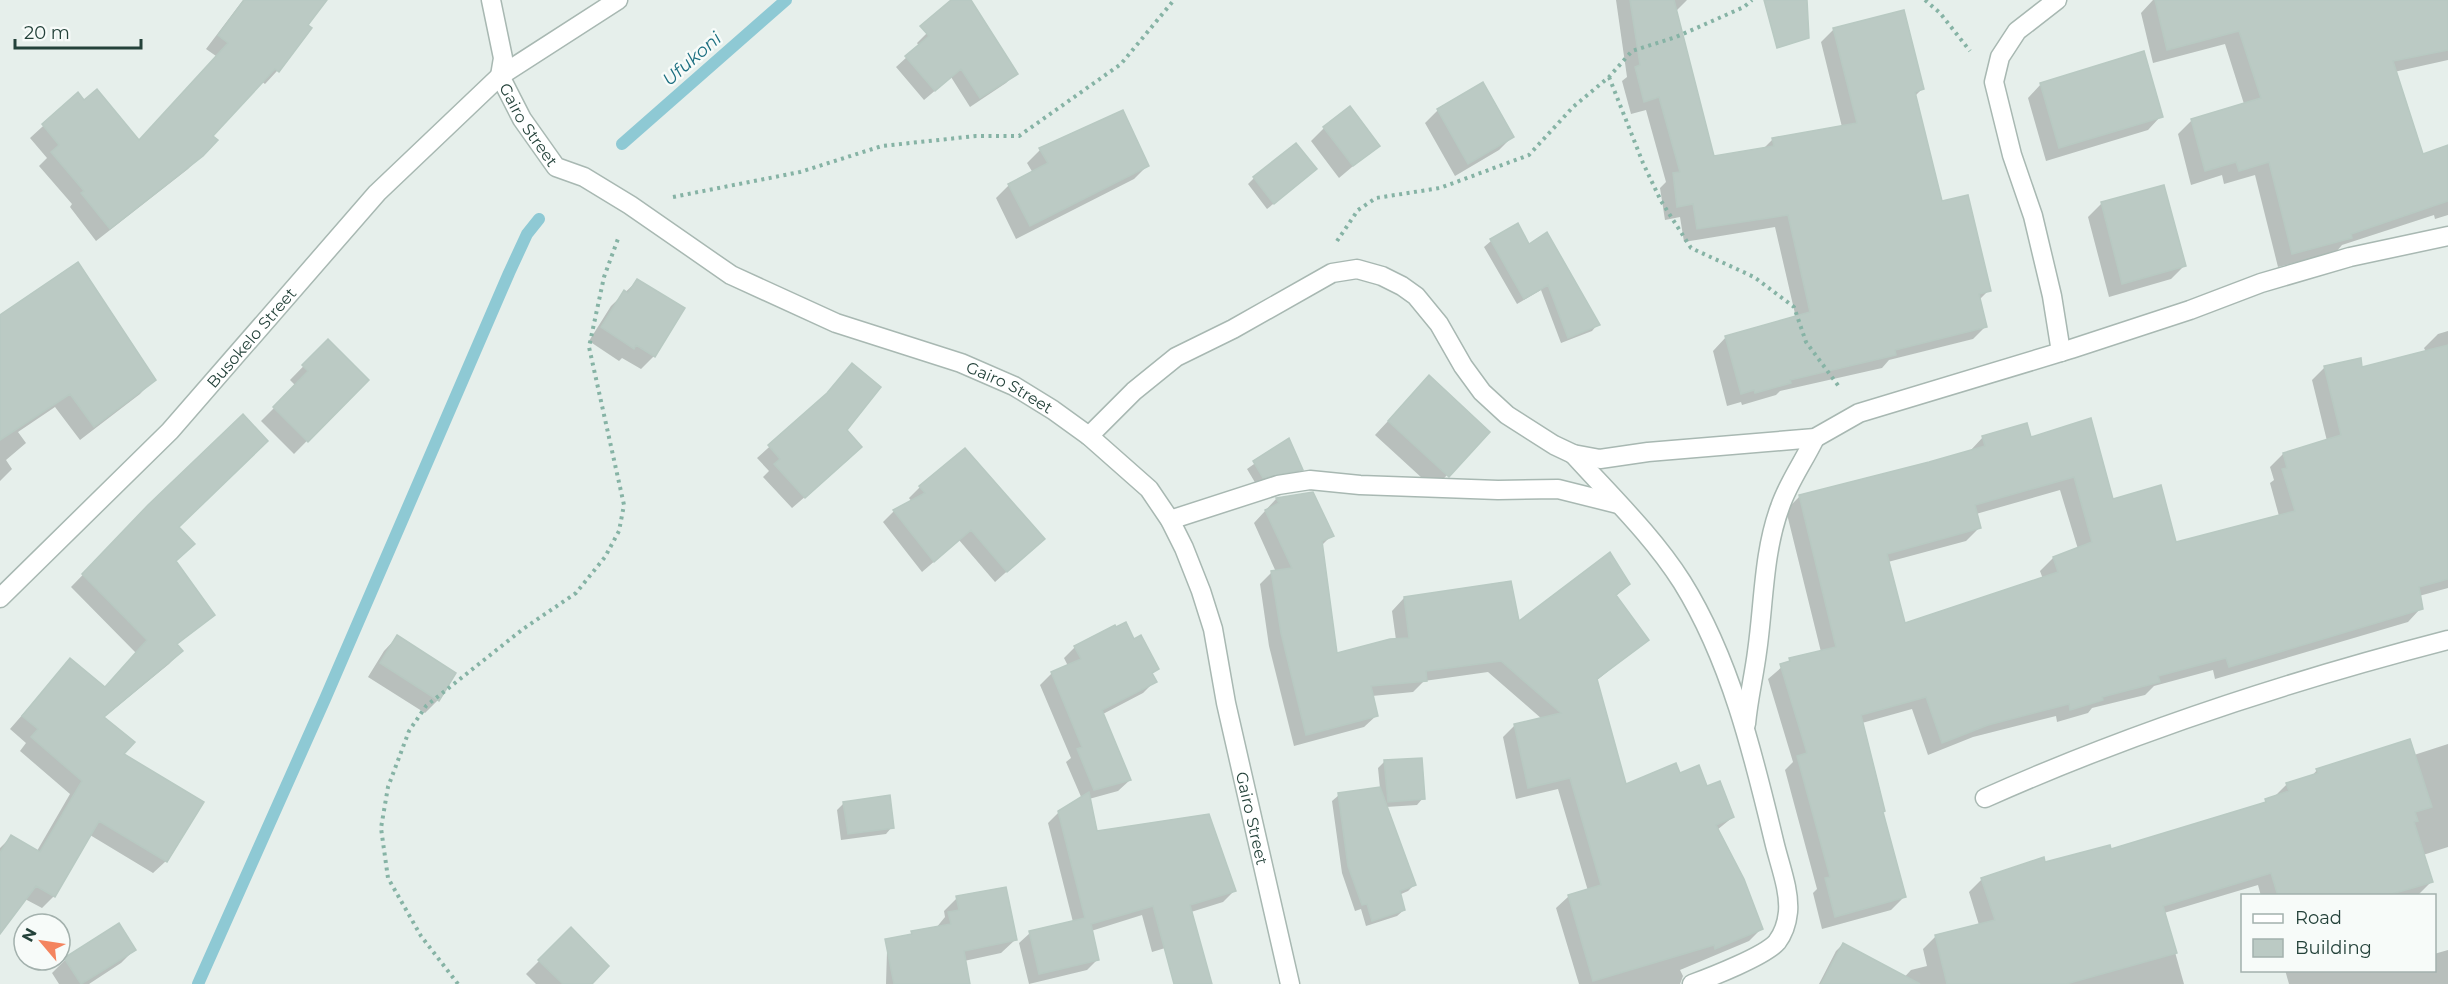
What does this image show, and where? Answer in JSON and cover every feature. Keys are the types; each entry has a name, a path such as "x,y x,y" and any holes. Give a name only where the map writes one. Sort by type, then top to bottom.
{"street":[{"name":"Gairo Street","path":"491,0 503,58 500,76 522,119 556,167 584,177 630,205 731,274 836,323 961,363 1014,386 1089,436 1149,489 1170,520 1197,580 1213,629 1226,703 1290,984"},
{"name":"Busokelo Street","path":"0,598 170,431 377,193 500,76 618,0"},
{"path":"2057,0 2017,31 2000,57 1994,82 2012,155 2033,216 2052,296 2061,352"},
{"path":"1089,436 1134,391 1176,357 1332,273 1357,269 1369,270 1402,286 1416,296 1439,324 1463,366 1482,392 1507,415 1554,445 1573,454 1600,459 1647,452 1815,438 1858,413 2061,352 2190,310 2260,283 2350,258 2448,236"},
{"path":"1745,726 1775,523 1780,507 1815,438"},
{"path":"1573,454 1657,546 1682,582 1708,632 1745,726 1788,903 1784,928 1776,943 1763,953 1692,984"},
{"path":"1170,520 1278,485 1310,480 1360,485 1558,489 1618,504"},
{"path":"1985,798 2063,763 2152,729 2345,667 2448,640"}],"path":[{"path":"458,984 421,936 388,878 381,828 388,787 409,731 426,706 523,629 576,593 605,557 619,531 624,505 589,347 604,277 630,205 800,172 882,146 976,136 1019,136 1121,64 1174,0"},
{"path":"1305,289 1358,210 1376,198 1440,188 1529,155 1573,107 1609,77 1632,51 1676,37 1744,6 1752,0"},
{"path":"1925,0 1940,13 1994,82"},
{"path":"1609,77 1643,163 1661,201 1691,248 1754,277 1794,307 1806,342 1858,413"}],"building":[{"path":"244,0 327,0 308,25 312,28 279,72 275,69 213,136 218,140 203,156 110,229 81,193 84,191 51,152 59,145 42,124 78,92 84,100 97,89 139,140 228,43 218,35"},
{"path":"951,0 971,0 1018,74 980,98 961,69 935,91 905,56 929,36 920,26"},
{"path":"1630,0 1674,0 1714,156 1774,146 1772,138 1857,123 1833,28 1904,10 1924,89 1915,92 1942,201 1968,195 1991,291 1979,294 1987,327 1895,350 1896,355 1790,380 1791,383 1755,393 1754,390 1741,394 1725,336 1810,312 1788,215 1697,229 1693,204 1677,207 1673,173 1680,172 1659,97 1644,102 1635,67 1640,65"},
{"path":"1764,0 1807,0 1809,38 1777,48"},
{"path":"2155,0 2448,0 2448,50 2393,61 2423,154 2448,145 2448,201 2351,234 2352,238 2292,254 2269,162 2239,171 2236,162 2205,171 2191,119 2261,98 2239,31 2167,50"},
{"path":"2144,51 2163,117 2059,148 2040,83"},
{"path":"1483,82 1514,137 1468,164 1437,109"},
{"path":"1350,106 1380,146 1353,166 1323,127"},
{"path":"1123,110 1149,166 1030,226 1008,184 1048,163 1039,148"},
{"path":"1296,143 1317,169 1274,204 1253,177"},
{"path":"2164,185 2186,266 2122,284 2101,202"},
{"path":"1518,223 1529,244 1547,232 1600,325 1568,338 1548,285 1524,299 1490,239"},
{"path":"78,262 156,380 94,427 70,394 0,440 0,315"},
{"path":"637,279 685,308 655,357 636,345 634,349 601,327 624,290 628,293"},
{"path":"328,339 369,380 308,442 273,407 308,371 302,365"},
{"path":"2448,345 2448,579 2419,587 2423,609 2229,667 2226,658 2158,676 2160,682 2102,697 2103,700 2070,710 2069,704 1988,725 1942,743 1926,697 1861,715 1885,811 1883,812 1906,897 1835,917 1825,878 1830,877 1797,756 1807,753 1780,664 1790,661 1789,658 1836,647 1799,495 1985,446 1982,436 2027,423 2031,437 2091,418 2113,499 2161,485 2176,542 2295,511 2282,469 2287,468 2283,453 2341,435 2324,366 2361,358 2362,367","holes":["2074,477 2092,542 2053,557 2058,572 1905,623 1887,554 1981,528 1975,505"]},
{"path":"852,363 881,387 847,430 862,447 805,498 774,464 780,459 768,445 827,393"},
{"path":"1429,375 1490,432 1449,477 1388,421"},
{"path":"243,414 268,441 179,527 195,544 176,561 215,615 177,644 183,651 104,717 135,742 124,754 204,802 167,862 99,821 55,897 36,886 16,912 12,912 12,918 0,934 0,853 11,835 40,852 82,781 31,737 38,729 22,716 70,658 105,687 147,640 82,574 148,505"},
{"path":"1289,438 1303,470 1263,478 1253,461"},
{"path":"965,448 1045,539 1007,572 971,530 934,562 893,510 925,493 919,486"},
{"path":"1313,492 1334,536 1322,541 1337,653 1390,639 1409,638 1404,597 1511,581 1519,621 1610,552 1630,584 1616,595 1649,640 1597,679 1626,784 1676,763 1680,773 1699,765 1707,786 1720,781 1734,817 1716,825 1744,879 1763,929 1715,949 1714,945 1593,981 1568,895 1601,885 1570,778 1528,788 1514,724 1561,713 1501,661 1426,671 1427,681 1371,686 1378,716 1306,735 1281,633 1271,571 1292,568 1265,510 1279,503 1276,498"},
{"path":"1126,622 1134,639 1141,635 1159,669 1152,673 1157,682 1102,710 1131,780 1094,790 1077,749 1082,747 1051,672 1081,659 1074,646 1115,625 1116,627"},
{"path":"397,635 456,673 439,701 380,663"},
{"path":"2410,739 2432,807 2415,812 2418,821 2414,822 2433,882 2392,894 2277,894 2271,873 2163,906 2177,953 2066,984 1947,984 1935,935 1995,920 1981,878 2044,857 2045,862 2110,845 2111,849 2266,802 2265,799 2289,791 2286,783 2318,773 2316,769"},
{"path":"1422,758 1425,799 1388,802 1384,760"},
{"path":"1380,787 1416,885 1400,891 1405,910 1372,921 1367,904 1362,905 1348,866 1338,793"},
{"path":"1089,792 1097,831 1209,814 1236,891 1190,905 1212,984 1174,984 1153,906 1091,924 1099,960 1039,974 1029,931 1085,918 1058,811"},
{"path":"890,795 894,828 848,834 843,802"},
{"path":"1006,887 1017,940 964,951 970,984 894,984 885,939 912,934 911,931 951,924 948,912 959,910 956,896"},
{"path":"119,923 136,950 81,984 72,970 72,953"},
{"path":"571,927 609,966 592,984 563,984 538,960"},
{"path":"1843,943 1920,984 1821,984"}],"waterway":[{"name":"Ufukoni","path":"622,144 786,0"},
{"path":"198,984 325,699 509,273 527,234 539,219"}]}
